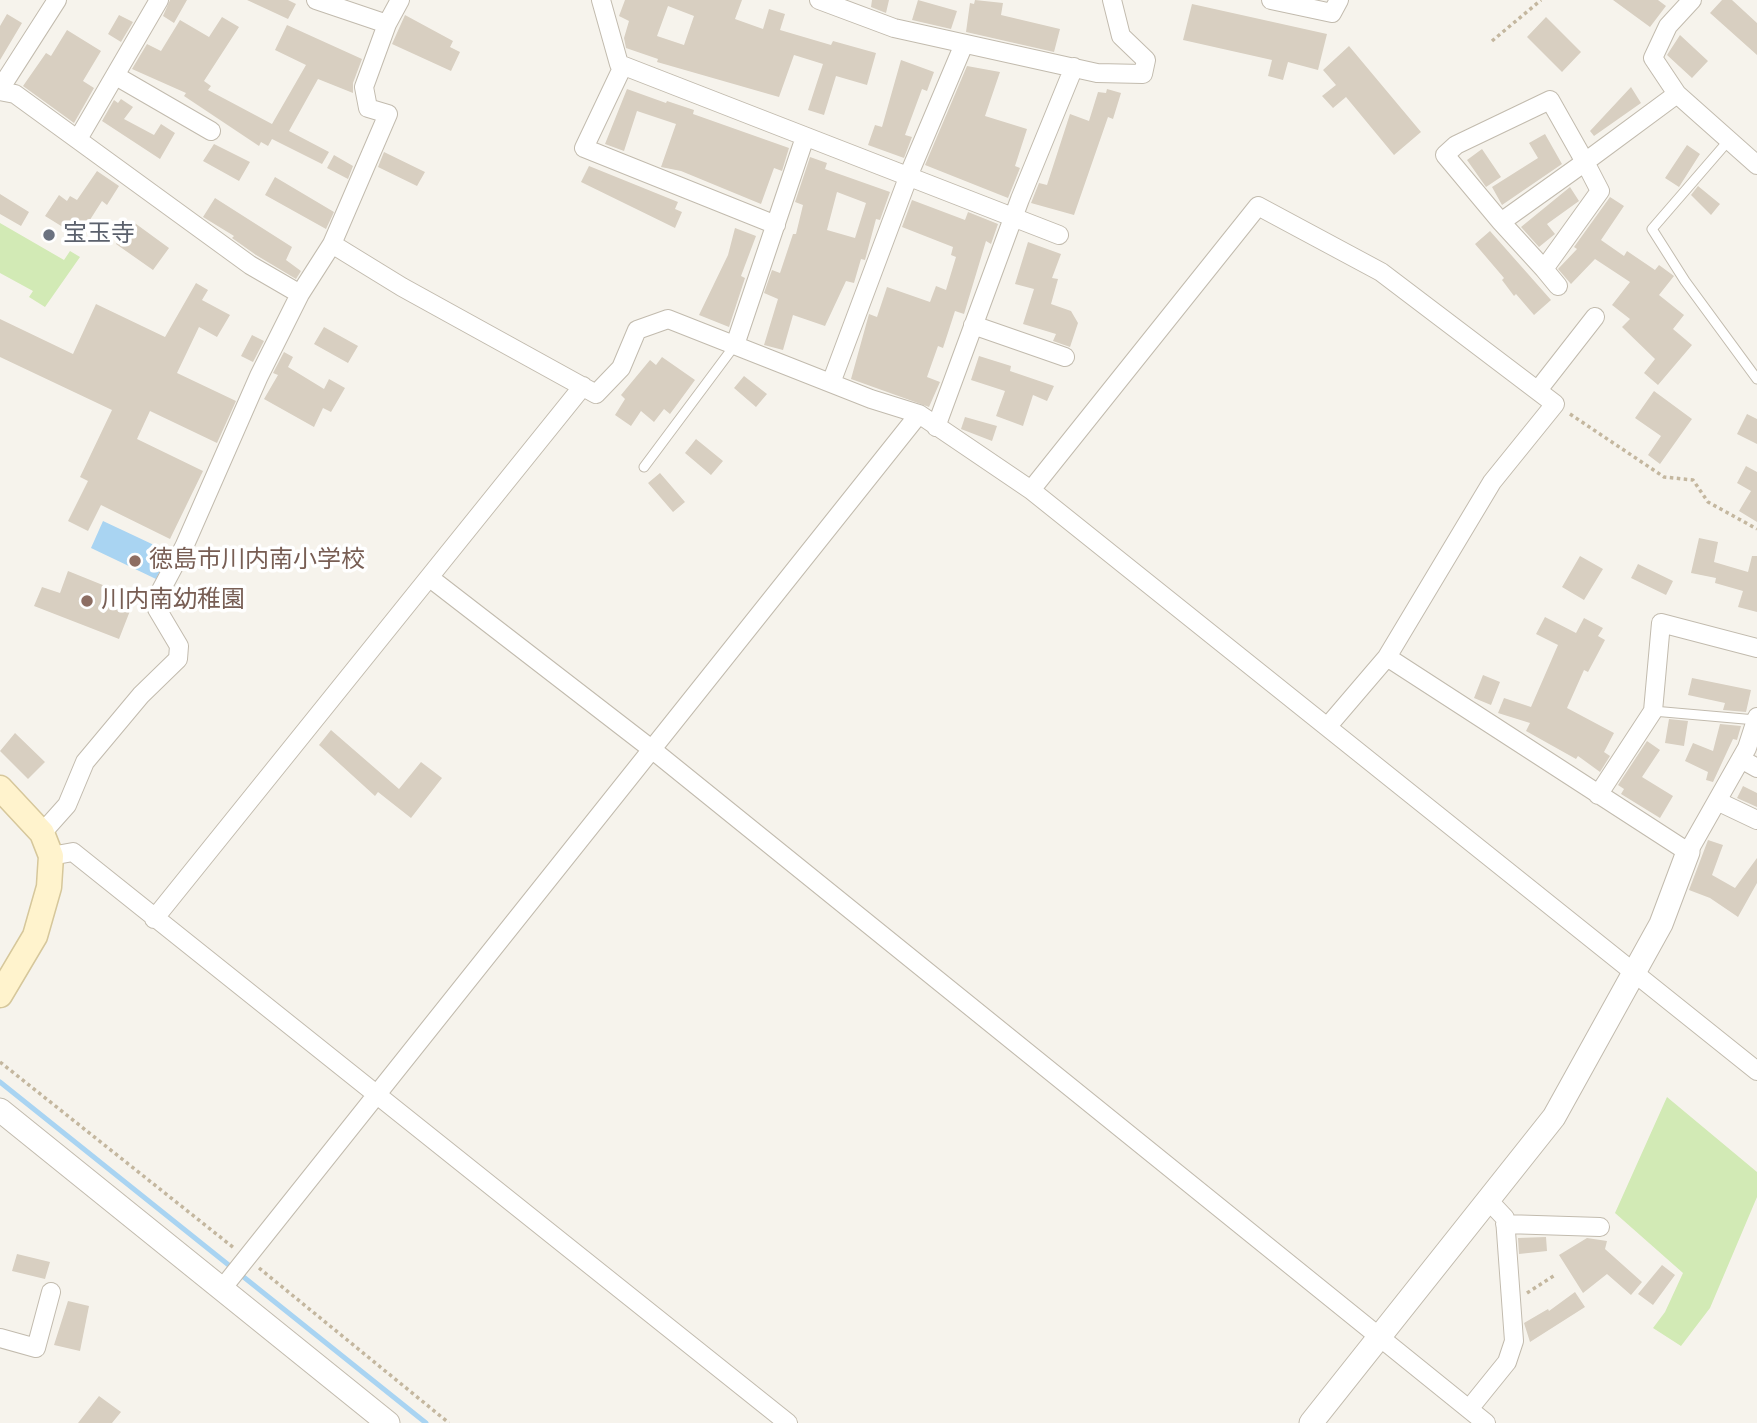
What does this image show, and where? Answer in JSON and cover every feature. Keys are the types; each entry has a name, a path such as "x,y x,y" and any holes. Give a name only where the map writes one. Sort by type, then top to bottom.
{"main road":[{"path":"0,788 46,844 48,887 35,936 0,995"}],"street":[{"path":"57,0 0,90 15,94 250,265 300,294"},
{"path":"78,139 159,0"},
{"path":"316,0 387,24"},
{"path":"400,0 387,24 363,87 368,108 388,114 332,244 300,294 160,592 157,609 179,646 178,659 141,695 85,762 67,805 46,844 73,852 788,1423"},
{"path":"601,0 619,64 1059,235"},
{"path":"819,0 894,28 964,44 1097,73 1143,74 1146,60 1121,36 1112,0"},
{"path":"1271,0 1332,13 1339,0"},
{"path":"1692,0 1668,26 1653,58 1677,94 1757,165"},
{"path":"831,383 909,177 964,44"},
{"path":"623,66 584,148 776,225"},
{"path":"936,427 1013,216 1074,67"},
{"path":"116,76 211,131"},
{"path":"1502,222 1677,94"},
{"path":"1544,269 1600,191 1550,100 1455,145 1445,155 1558,286"},
{"path":"736,345 805,137"},
{"path":"1031,490 1258,206 1381,272 1538,390 1555,404 1492,482 1387,657 1328,726"},
{"path":"332,244 402,287 596,394 621,368 637,330 668,319 831,383 919,414 1031,490 1757,1071"},
{"path":"1538,390 1595,317"},
{"path":"973,325 1065,357"},
{"path":"154,919 583,386"},
{"path":"225,1285 654,751 919,414"},
{"path":"430,578 654,751 1486,1423"},
{"path":"1598,795 1653,711 1661,623 1757,648"},
{"path":"1387,657 1688,852"},
{"path":"1311,1423 1555,1117 1661,924 1688,852 1741,759 1756,718"},
{"path":"1741,759 1757,768"},
{"path":"1717,802 1757,820"},
{"path":"0,1110 225,1285 388,1423"},
{"path":"1469,1409 1507,1362 1514,1341 1505,1218 1489,1201"},
{"path":"1506,1224 1600,1227"},
{"path":"0,1338 36,1348 51,1292"}],"lane":[{"path":"1729,139 1652,229 1685,281 1757,379"},
{"path":"644,467 736,345"},
{"path":"1653,711 1756,718"}],"path":[{"path":"1492,41 1541,0"},
{"path":"1555,404 1664,477 1693,480 1708,502 1757,529"},
{"path":"0,1062 449,1423"},
{"path":"1511,1303 1555,1275"}],"green space":[{"path":"0,223 64,260 70,251 80,257 45,307 29,297 33,291 0,273"},
{"path":"1667,1097 1757,1172 1757,1197 1710,1308 1681,1346 1653,1328 1665,1312 1683,1273 1615,1213"}],"water":[{"path":"103,521 169,552 156,579 91,548"}],"building":[{"path":"170,0 187,0 174,23 163,16"},
{"path":"247,0 288,0 296,4 288,19"},
{"path":"625,0 742,0 735,19 763,29 769,9 785,14 780,30 831,45 833,41 876,53 867,85 836,76 824,115 808,110 823,64 794,55 779,97 657,62 658,59 626,48 624,38 629,21 619,16","holes":["668,6 694,16 684,45 657,36"]},
{"path":"872,0 889,0 886,13 871,7"},
{"path":"918,0 957,11 951,29 912,20"},
{"path":"975,0 1003,3 1001,15 1060,29 1054,52 966,32 970,3 974,4"},
{"path":"1613,0 1658,0 1666,6 1650,27"},
{"path":"1722,0 1732,0 1757,23 1757,55 1710,13"},
{"path":"1192,4 1327,34 1318,70 1288,62 1283,80 1268,76 1272,60 1183,40"},
{"path":"7,14 22,23 0,60 0,26"},
{"path":"119,15 133,22 121,42 108,34"},
{"path":"405,15 453,41 450,47 460,52 451,71 392,44"},
{"path":"222,17 239,27 204,81 211,86 208,90 272,124 306,65 275,50 287,25 362,59 353,83 353,93 318,79 289,131 329,152 322,164 272,139 268,146 261,142 259,146 184,96 186,93 132,69 147,44 161,51 180,20 209,37"},
{"path":"1546,17 1581,52 1562,72 1527,37"},
{"path":"67,30 101,51 83,81 94,88 74,123 23,86 46,53 51,56"},
{"path":"1680,35 1708,61 1692,78 1667,55"},
{"path":"1349,46 1421,132 1394,155 1346,97 1333,108 1322,96 1336,85 1323,70"},
{"path":"901,60 934,72 927,91 922,89 905,135 912,137 904,158 868,145 875,125 882,127"},
{"path":"967,66 1000,72 985,116 1027,129 1015,166 1020,168 1008,198 925,165"},
{"path":"1631,87 1641,103 1594,136 1590,131"},
{"path":"627,89 694,110 693,114 789,148 782,171 774,168 761,204 681,171 661,167 676,124 637,111 624,151 605,144"},
{"path":"1107,89 1121,93 1113,119 1108,117 1074,215 1031,203 1039,183 1047,185 1070,114 1089,121 1098,92 1106,93"},
{"path":"121,99 133,107 124,119 154,135 161,124 175,133 160,159 102,121 114,100 118,103"},
{"path":"1545,134 1562,164 1502,205 1492,187 1538,158 1529,143"},
{"path":"214,144 250,162 239,181 203,161"},
{"path":"1687,145 1700,154 1679,187 1665,178"},
{"path":"1482,149 1501,177 1486,187 1467,160"},
{"path":"384,152 425,172 417,186 378,167"},
{"path":"334,155 353,166 348,179 327,168"},
{"path":"810,157 827,163 825,169 890,192 880,220 876,219 865,260 861,259 854,283 846,281 825,326 793,315 783,350 764,345 778,299 764,293 772,270 780,273 793,234 796,234 803,205 795,202","holes":["837,192 866,203 855,238 827,230"]},
{"path":"589,166 678,202 675,209 682,212 675,228 581,182"},
{"path":"97,171 119,186 107,205 102,201 79,237 45,216 59,195 67,201 70,196 77,200"},
{"path":"275,177 334,212 326,229 265,195"},
{"path":"1698,186 1720,204 1711,215 1691,195"},
{"path":"1570,187 1579,201 1547,224 1555,234 1539,247 1521,227"},
{"path":"0,194 29,212 21,226 0,214"},
{"path":"1610,197 1624,206 1601,240 1624,256 1627,251 1655,270 1659,265 1674,276 1659,295 1684,315 1673,329 1692,345 1658,385 1644,373 1655,359 1622,327 1630,319 1612,305 1630,282 1595,259 1571,284 1558,269 1577,249 1574,247"},
{"path":"215,198 292,247 286,260 301,271 296,279 256,255 232,238 234,236 203,217"},
{"path":"912,200 965,220 968,212 998,224 991,244 986,241 964,314 955,311 943,348 938,346 927,377 940,382 929,407 851,379 869,314 877,317 887,287 930,302 936,286 946,290 956,257 951,255 953,247 902,227"},
{"path":"132,221 169,248 153,270 116,244"},
{"path":"735,228 756,236 741,276 745,278 729,327 699,315 728,255"},
{"path":"1490,231 1551,300 1534,315 1516,294 1514,296 1502,280 1504,278 1475,244"},
{"path":"1028,242 1061,254 1052,278 1058,279 1051,304 1071,311 1078,323 1070,347 1053,341 1056,334 1023,324 1034,289 1015,284"},
{"path":"196,283 208,290 202,300 230,315 217,337 199,327 177,373 236,401 217,443 150,411 137,439 203,471 170,539 101,505 88,531 68,521 88,481 80,477 112,410 0,357 0,319 73,354 96,304 165,337"},
{"path":"324,327 358,346 348,363 314,344"},
{"path":"252,335 264,341 253,362 241,356"},
{"path":"284,352 293,357 288,367 324,389 329,379 345,388 331,412 323,408 314,427 264,399 278,375 273,373"},
{"path":"979,356 1011,366 1010,371 1054,386 1047,401 1033,395 1023,426 996,416 1005,391 971,380"},
{"path":"662,357 695,380 670,414 664,409 654,422 641,411 631,426 615,415 625,399 621,395 650,360 656,365"},
{"path":"744,376 767,394 756,407 734,388"},
{"path":"1654,391 1692,419 1660,464 1648,455 1661,436 1635,418"},
{"path":"1747,414 1757,419 1757,444 1737,434"},
{"path":"965,417 997,426 992,441 961,429"},
{"path":"696,439 723,461 711,475 685,453"},
{"path":"1746,466 1757,472 1757,522 1739,511 1751,491 1737,483"},
{"path":"660,473 685,502 673,512 648,483"},
{"path":"1699,538 1718,542 1714,562 1748,572 1752,556 1757,556 1757,612 1738,607 1743,591 1715,583 1716,578 1691,573"},
{"path":"1580,556 1603,569 1584,600 1562,587"},
{"path":"1638,564 1673,581 1666,595 1631,578"},
{"path":"68,571 135,598 119,639 34,606 42,587 60,593"},
{"path":"1545,617 1576,633 1584,618 1603,628 1598,636 1605,640 1588,672 1584,670 1567,708 1614,733 1604,752 1610,756 1600,772 1578,756 1576,759 1526,731 1530,723 1498,713 1504,698 1531,707 1558,645 1536,634"},
{"path":"1483,675 1500,682 1491,705 1474,698"},
{"path":"1692,678 1751,690 1746,712 1723,710 1725,703 1688,695"},
{"path":"1669,719 1688,721 1684,746 1665,743"},
{"path":"1720,724 1741,726 1737,740 1733,739 1713,782 1706,780 1708,772 1685,761 1693,743 1713,751"},
{"path":"331,730 399,789 421,762 442,778 411,818 378,792 375,796 319,745"},
{"path":"15,733 45,762 28,779 0,751"},
{"path":"1647,741 1660,750 1642,777 1673,796 1660,818 1621,794 1624,789 1618,785"},
{"path":"1743,786 1757,793 1757,807 1737,798"},
{"path":"1708,840 1723,845 1712,875 1735,888 1757,858 1757,883 1738,917 1710,898 1689,890"},
{"path":"1546,1237 1547,1251 1519,1254 1518,1238"},
{"path":"1587,1238 1607,1241 1605,1249 1642,1282 1631,1295 1607,1274 1583,1293 1559,1255"},
{"path":"17,1254 50,1262 45,1279 12,1271"},
{"path":"1662,1265 1675,1275 1653,1305 1638,1294"},
{"path":"1575,1292 1585,1307 1530,1342 1524,1323 1548,1309 1549,1311"},
{"path":"68,1301 89,1306 80,1351 54,1345"},
{"path":"99,1396 121,1412 112,1423 78,1423"}],"waterway":[{"path":"0,1082 426,1423"}],"place":[{"name":"宝玉寺","path":"49,235"},
{"name":"徳島市川内南小学校","path":"135,561"},
{"name":"川内南幼稚園","path":"87,601"}]}
